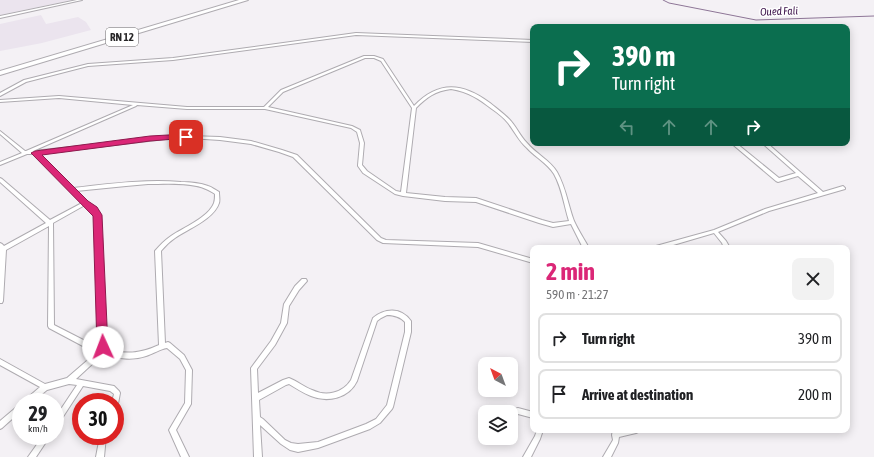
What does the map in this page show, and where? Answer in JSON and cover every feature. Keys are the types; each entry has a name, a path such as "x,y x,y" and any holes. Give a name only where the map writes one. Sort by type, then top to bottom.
{"highway":[{"name":"RN 12","path":"0,73 237,0"},
{"name":"RN 12","path":"0,73 245,0"}],"street":[{"path":"0,17 81,0"},
{"path":"0,95 25,81 88,65 173,59 356,34 530,41"},
{"path":"265,108 282,91 365,57 374,57 382,60 414,108"},
{"path":"403,194 414,108 421,100 440,89 465,89 487,102 507,119 525,144 551,167 557,175 572,222 584,245"},
{"path":"0,101 59,97 203,108 265,108 352,127 359,131 362,143 360,165 365,172 384,186 403,194 445,199 476,200 553,225 572,222"},
{"path":"0,164 24,152 137,104"},
{"path":"0,132 24,152 35,153 174,137 197,136 264,145 295,156 379,239 385,242 478,245 530,260"},
{"path":"736,146 778,180 799,174"},
{"path":"767,146 822,194"},
{"path":"35,153 85,203 94,209 98,215 99,221 103,347 101,352 69,381"},
{"path":"0,180 51,224 52,326 101,352 118,356 134,356 149,354 162,346 168,345 182,357 189,370 188,404 172,430 185,457"},
{"path":"73,190 176,182 201,185 214,189 217,193 216,204 209,215 165,242 158,251 162,346"},
{"path":"666,245 715,231 767,210 843,188"},
{"path":"0,301 1,248 51,224 85,203"},
{"path":"715,231 726,245"},
{"path":"258,457 254,368 273,343 284,322 286,306 297,288 304,281"},
{"path":"255,398 289,381 318,396 328,396 346,391 351,387 354,381 375,320 381,315 393,312 403,316 408,321 408,332 390,407 378,421 351,434 318,445 298,448 283,442 261,421 256,420"},
{"path":"0,362 45,386"},
{"path":"37,393 45,386 69,381 112,388 117,393"},
{"path":"64,411 82,384"},
{"path":"518,411 530,414"},
{"path":"0,426 12,415"},
{"path":"527,457 539,433"},
{"path":"607,457 616,441 616,433"},
{"path":"32,457 41,445"},
{"path":"100,457 102,445"}],"shaded area":[{"path":"0,0 72,0 0,15"},
{"path":"41,15 46,24 78,17 86,22 91,30 42,43 0,51 0,24"}],"waterway":[{"name":"Oued Fali","path":"663,0 669,3 756,20 874,16"}],"route":[{"path":"103,347 98,215 94,209 85,203 35,153 150,139 186,137"}]}
